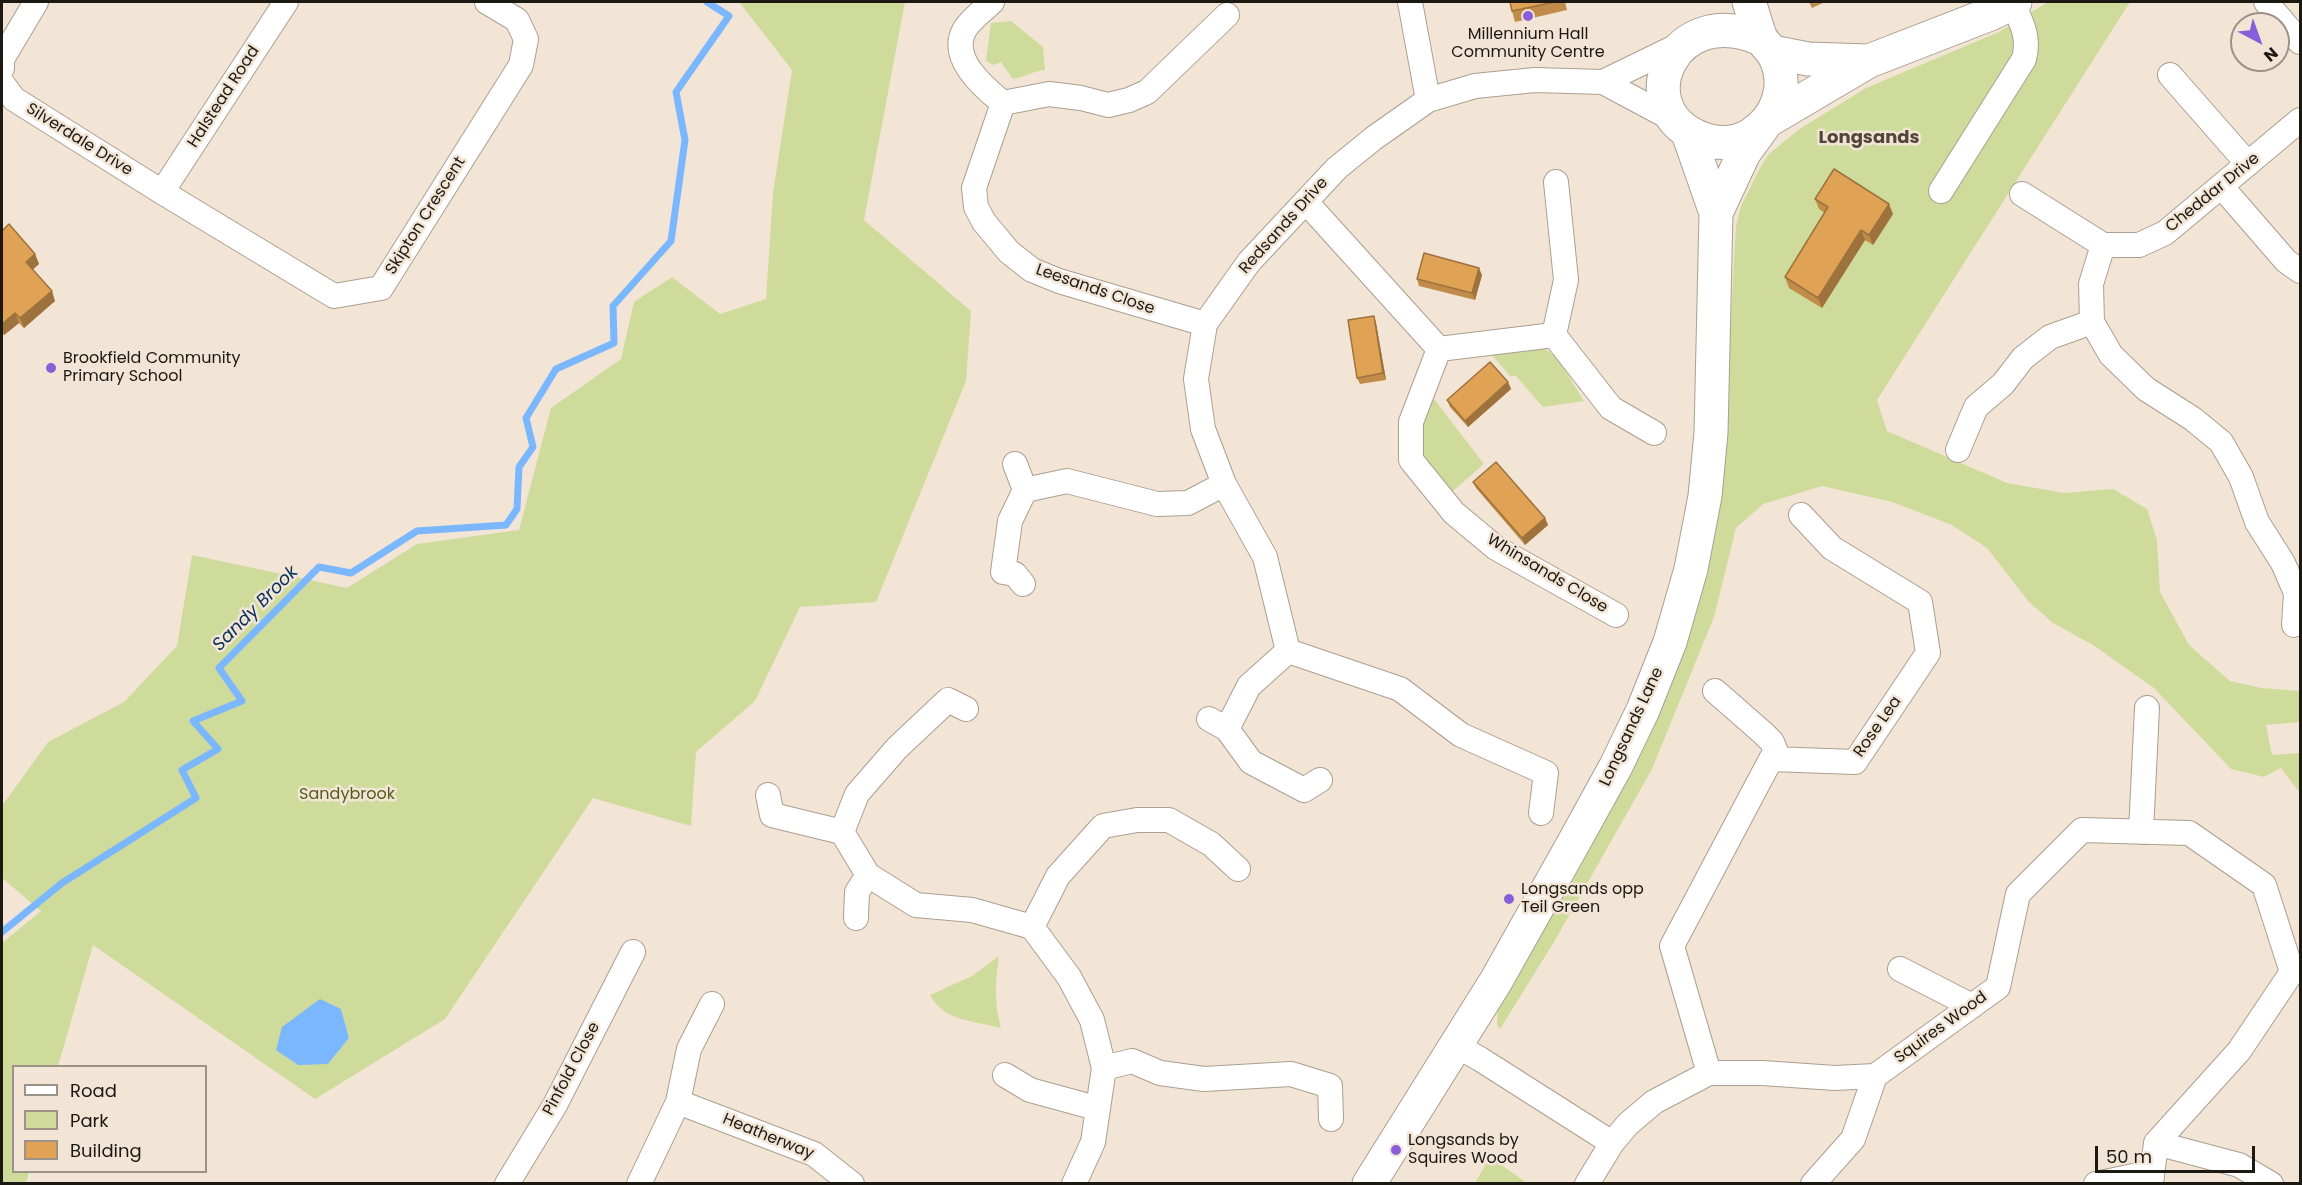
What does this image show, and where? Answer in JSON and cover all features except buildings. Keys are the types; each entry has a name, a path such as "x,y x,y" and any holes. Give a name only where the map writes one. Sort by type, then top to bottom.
{"main road":[{"path":"1710,2 1666,65 1662,84 1666,104 1682,127 1707,141 1726,143 1746,138 1766,124 1778,104 1782,87 1780,69 1749,2"},
{"name":"Longsands Lane","path":"1716,213 1740,161 1766,124 1869,61 1990,14 2014,2"},
{"path":"1682,41 1705,27 1725,24 1744,28 1767,45"},
{"name":"Longsands Lane","path":"1767,45 1808,58 1869,61"},
{"name":"Longsands Lane","path":"1369,1184 1496,981 1616,766 1643,710 1670,642 1691,569 1705,496 1712,433 1716,213 1682,127"}],"street":[{"path":"2,68 2,60 36,2"},
{"name":"Halstead Road","path":"162,192 286,2"},
{"name":"Skipton Crescent","path":"162,192 334,296 381,288 521,65 526,39 517,20 487,2"},
{"path":"993,2 965,29 960,46 966,66 1003,103 1049,94 1081,98 1108,105 1129,100 1147,92 1227,15"},
{"path":"1410,2 1428,100"},
{"path":"1941,191 2024,59 2028,46 2014,2"},
{"path":"2276,5 2301,42"},
{"name":"Redsands Drive","path":"1603,82 1682,41"},
{"path":"2162,76 2248,164"},
{"name":"Redsands Drive","path":"1288,651 1265,557 1224,484 1203,429 1196,379 1205,324 1249,262 1337,168 1374,138 1428,100 1474,86 1535,80 1603,82 1682,127"},
{"name":"Silverdale Drive","path":"2,83 14,99 162,192"},
{"name":"Leesands Close","path":"1003,103 974,188 976,207 984,222 1009,252 1032,270 1059,281 1205,324"},
{"name":"Cheddar Drive","path":"2103,245 2139,245 2165,233 2301,120"},
{"path":"1554,335 1566,280 1556,182"},
{"path":"2222,186 2286,261 2301,271"},
{"path":"2022,194 2103,245 2091,284 2092,322 2111,355 2146,389 2193,419 2221,442 2241,477 2257,522 2283,563 2298,593 2294,625"},
{"path":"1306,202 1439,349 1554,335"},
{"path":"1958,450 1976,407 2003,384 2023,358 2050,338 2092,322"},
{"path":"1554,335 1611,408 1654,433"},
{"name":"Whinsands Close","path":"1439,349 1411,422 1411,460 1454,513 1496,548 1616,615"},
{"path":"1016,464 1025,490 1010,521 1003,572 1015,574 1023,584"},
{"path":"1025,490 1067,481 1158,504 1188,503 1224,484"},
{"name":"Rose Lea","path":"1779,759 1855,762 1928,653 1920,602 1832,548 1801,515"},
{"path":"1320,780 1304,790 1251,762 1218,724 1249,686 1288,651 1400,689 1461,735 1546,773 1541,813"},
{"path":"1710,1073 1672,946 1771,759 1779,759 1772,742 1715,691"},
{"path":"842,832 857,794 897,748 948,700 966,709"},
{"path":"2141,832 2147,708"},
{"path":"768,795 772,815 842,832 868,875 916,905 972,910 1032,927 1069,977 1092,1020 1104,1068 1096,1108 1093,1142 1074,1184"},
{"path":"1032,927 1058,876 1103,826 1137,820 1169,820 1211,844 1238,869"},
{"name":"Squires Wood","path":"1875,1076 1998,987 2018,894 2082,830 2189,833 2264,885 2296,973 2239,1051 2156,1143"},
{"path":"856,918 857,892 868,875"},
{"name":"Pinfold Close","path":"507,1184 555,1105 633,952"},
{"path":"1899,969 1972,1006"},
{"path":"639,1184 678,1102 689,1049 712,1004"},
{"path":"1457,1046 1612,1143"},
{"path":"1104,1068 1132,1061 1160,1073 1204,1079 1291,1074 1330,1086 1331,1119"},
{"path":"1587,1184 1612,1143 1628,1124 1654,1102 1710,1073 1762,1073 1835,1078 1875,1076 1853,1138 1813,1184"},
{"path":"1005,1075 1030,1090 1096,1108"},
{"name":"Heatherway","path":"678,1102 814,1154 852,1184"},
{"path":"2096,1184 2152,1178 2156,1143 2239,1165 2271,1184"}],"green space":[{"name":"Sandybrook","path":"739,2 905,2 864,220 971,311 966,381 876,602 800,607 755,701 696,752 691,826 593,798 445,1019 315,1099 93,945 58,1065 12,1065 12,1173 29,1173 26,1183 2,1184 2,943 41,911 2,878 2,806 48,742 124,702 177,646 192,555 347,588 417,544 519,530 551,408 621,359 634,302 672,277 720,314 766,299 773,193 792,70","holes":["341,1009 349,1038 328,1064"]},
{"path":"2048,2 2130,2 1877,400 1887,431 2007,483 2064,493 2113,489 2147,509 2157,540 2160,592 2189,645 2230,681 2261,688 2300,691 2300,722 2266,725 2272,755 2300,753 2300,793 2281,768 2264,777 2231,769 2154,688 2093,645 2053,623 2029,602 1987,548 1952,525 1892,502 1822,486 1763,504 1736,528 1714,617 1652,769 1554,942 1500,1029 1497,1025 1498,1002 1569,887 1630,776 1677,664 1707,574 1721,499 1736,226 1741,206 1761,166 1769,154 1798,130 1866,88 1999,32"},
{"path":"1011,21 1043,47 1045,70 1013,79 1001,62 994,65 986,61 991,23"},
{"path":"1540,346 1557,357 1584,401 1543,407 1515,375 1511,377 1491,354"},
{"path":"1434,399 1484,464 1452,492 1428,467 1418,449 1427,404"},
{"path":"999,956 996,992 1001,1028 951,1015 936,1004 930,995 972,976"},
{"path":"1490,1157 1527,1183 1475,1183"}],"water":[{"path":"320,999 341,1009 349,1038 328,1064 298,1065 276,1050 282,1027"}],"waterway":[{"name":"Sandy Brook","path":"2,932 62,883 196,798 182,770 218,749 193,721 242,701 219,668 319,567 351,573 417,531 506,525 517,509 519,467 533,447 526,418 556,369 614,343 613,306 671,241 685,140 676,92 729,16 707,2"}],"place":[{"name":"Millennium Hall Community Centre","path":"1528,16"},
{"name":"Brookfield Community Primary School","path":"51,368"},
{"name":"Longsands opp Teil Green","path":"1509,899"},
{"name":"Longsands by Squires Wood","path":"1396,1150"}],"district":[{"name":"Longsands","path":"1869,138"}]}
